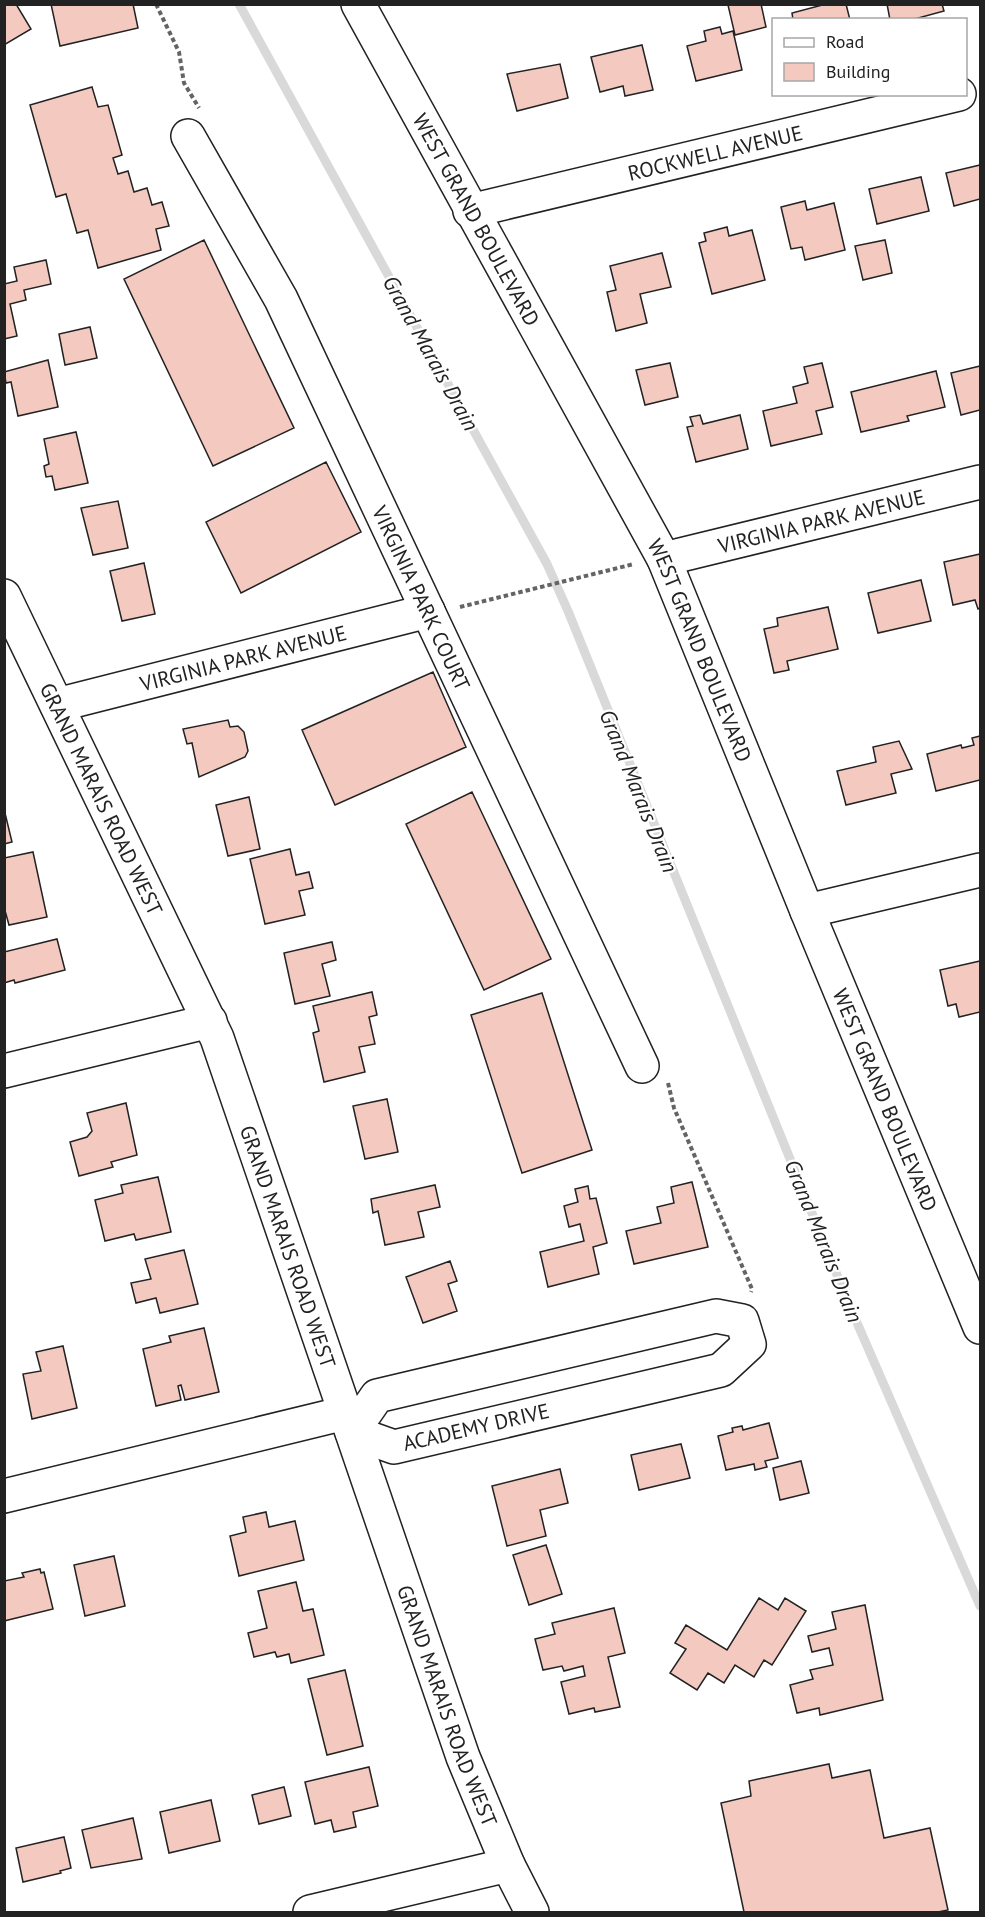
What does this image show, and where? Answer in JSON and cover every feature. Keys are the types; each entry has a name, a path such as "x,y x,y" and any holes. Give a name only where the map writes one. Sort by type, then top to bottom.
{"street":[{"name":"WEST GRAND BOULEVARD","path":"358,4 470,211 650,561 975,1284 981,1327"},
{"name":"ROCKWELL AVENUE","path":"470,211 951,96"},
{"name":"VIRGINIA PARK COURT","path":"188,136 281,299 444,609 642,1066"},
{"name":"VIRGINIA PARK AVENUE","path":"650,561 981,482"},
{"name":"GRAND MARAIS ROAD WEST","path":"4,596 15,640 57,705 210,1022 463,1757 508,1865 532,1912"},
{"name":"VIRGINIA PARK AVENUE","path":"57,705 444,609"},
{"path":"807,911 981,870"},
{"path":"4,1071 210,1022"},
{"name":"ACADEMY DRIVE","path":"716,1316 742,1321 749,1344 721,1370 394,1447 349,1422 377,1396 716,1316"},
{"path":"4,1496 349,1422"},
{"path":"310,1912 508,1865"}],"path":[{"path":"156,4 179,52 184,83"},
{"path":"444,609 650,561"},
{"path":"674,1108 752,1289 748,1299"}],"building":[{"path":"4,4 16,4 31,29 4,45"},
{"path":"51,4 133,4 138,28 60,46"},
{"path":"761,4 766,27 735,35 728,5"},
{"path":"826,4 846,4 850,18 793,18 792,13"},
{"path":"887,4 942,4 944,11 918,18 890,18"},
{"path":"720,27 722,34 733,31 742,70 696,81 687,46 706,41 704,31"},
{"path":"642,45 653,90 625,96 623,86 600,92 591,57"},
{"path":"560,64 568,98 517,111 507,74"},
{"path":"92,87 98,107 108,105 122,155 113,158 118,174 128,171 134,192 147,188 152,205 162,202 169,226 156,229 161,250 98,268 88,230 77,233 66,194 56,197 30,105"},
{"path":"980,165 980,199 954,206 946,173"},
{"path":"921,177 929,211 877,224 869,189"},
{"path":"805,201 807,210 834,203 845,250 805,260 802,247 791,249 781,207"},
{"path":"727,227 729,236 752,230 765,280 712,294 699,243 706,241 704,233"},
{"path":"204,240 294,428 213,466 124,279"},
{"path":"885,240 892,273 863,280 855,246"},
{"path":"662,253 671,287 640,294 647,323 616,331 607,292 616,290 610,266"},
{"path":"46,260 51,284 24,290 26,300 10,304 17,336 4,339 4,284 17,281 14,267"},
{"path":"90,327 97,358 65,365 59,334"},
{"path":"48,360 58,407 18,416 11,382 6,383 4,372"},
{"path":"670,363 678,397 645,405 636,370"},
{"path":"822,363 833,407 816,411 822,434 771,446 763,411 797,403 793,387 808,383 804,367"},
{"path":"980,366 980,410 961,415 951,373"},
{"path":"936,371 945,407 907,416 909,421 861,432 851,392"},
{"path":"700,415 703,424 740,415 748,449 696,462 687,427 693,426 690,417"},
{"path":"76,432 88,483 55,490 52,476 46,477 44,466 49,464 44,439"},
{"path":"326,462 361,532 241,593 206,522"},
{"path":"118,501 128,548 93,555 81,508"},
{"path":"980,554 980,608 978,609 975,600 953,605 944,562"},
{"path":"144,563 155,614 122,621 110,571"},
{"path":"921,580 931,621 878,633 868,593"},
{"path":"828,607 838,649 787,661 789,670 774,673 764,629 778,626 777,618"},
{"path":"433,672 466,747 335,805 302,730"},
{"path":"228,720 230,727 238,726 244,732 248,751 245,757 199,777 192,743 187,744 183,729"},
{"path":"980,736 980,780 936,791 927,754 961,745 962,748 974,745 972,738"},
{"path":"899,741 912,769 891,774 896,793 846,805 837,771 876,762 873,747"},
{"path":"472,792 551,959 484,990 406,824"},
{"path":"249,797 260,849 228,856 216,805"},
{"path":"4,809 12,842 4,844"},
{"path":"290,849 296,875 309,872 313,888 299,891 305,915 265,924 250,859"},
{"path":"33,852 47,917 9,925 4,907 4,858"},
{"path":"57,939 65,970 15,983 14,980 4,983 4,952"},
{"path":"332,942 336,960 322,964 330,996 295,1004 284,953"},
{"path":"980,961 980,1012 959,1017 956,1004 948,1006 940,970"},
{"path":"372,992 377,1015 369,1017 375,1044 359,1047 365,1072 324,1082 313,1033 319,1031 313,1006"},
{"path":"542,993 592,1150 522,1173 471,1015"},
{"path":"387,1099 398,1152 365,1159 353,1106"},
{"path":"126,1103 137,1155 111,1162 113,1167 79,1176 70,1142 87,1137 92,1131 87,1113"},
{"path":"158,1177 171,1232 136,1240 134,1234 105,1241 95,1200 123,1193 121,1185"},
{"path":"692,1182 708,1247 634,1264 626,1231 661,1223 657,1207 674,1203 671,1187"},
{"path":"435,1185 440,1207 418,1212 424,1237 385,1245 378,1211 373,1213 371,1199"},
{"path":"588,1186 590,1199 596,1198 607,1243 593,1247 599,1274 548,1287 540,1252 584,1241 580,1224 569,1227 564,1206 578,1202 575,1189"},
{"path":"184,1250 198,1304 160,1313 156,1298 136,1303 131,1283 151,1279 145,1259"},
{"path":"450,1261 457,1281 448,1284 457,1311 423,1323 406,1277"},
{"path":"204,1328 219,1392 185,1400 181,1385 178,1386 181,1400 156,1406 143,1349 171,1342 169,1336"},
{"path":"63,1346 77,1408 32,1419 23,1374 41,1371 36,1352"},
{"path":"769,1423 778,1458 765,1461 767,1467 755,1470 754,1464 726,1470 718,1436 733,1432 732,1428 742,1426 743,1430"},
{"path":"681,1444 690,1478 639,1490 631,1455"},
{"path":"801,1461 809,1493 780,1500 773,1468"},
{"path":"560,1469 568,1503 540,1510 546,1536 507,1546 492,1486"},
{"path":"266,1512 269,1527 295,1521 304,1560 239,1576 230,1536 246,1532 243,1517"},
{"path":"546,1545 562,1594 529,1605 513,1555"},
{"path":"114,1556 125,1606 85,1616 74,1565"},
{"path":"40,1569 41,1573 44,1572 53,1609 4,1621 4,1581 24,1577 22,1573"},
{"path":"296,1582 303,1611 313,1609 324,1655 291,1663 289,1654 277,1657 275,1652 254,1657 248,1633 267,1628 258,1591"},
{"path":"759,1598 778,1610 785,1598 806,1611 772,1665 764,1660 754,1677 735,1665 724,1683 708,1673 697,1690 670,1673 686,1649 675,1643 686,1625 727,1650"},
{"path":"865,1605 883,1700 820,1715 819,1708 797,1713 790,1685 813,1679 810,1670 833,1665 829,1648 812,1652 808,1636 836,1629 832,1612"},
{"path":"614,1608 625,1653 608,1657 620,1707 595,1712 594,1708 569,1714 561,1682 585,1676 583,1666 564,1671 562,1666 543,1670 535,1639 555,1634 552,1623"},
{"path":"345,1670 363,1746 327,1755 308,1679"},
{"path":"829,1764 832,1778 870,1770 884,1838 930,1828 948,1910 938,1912 744,1912 721,1803 751,1796 749,1781"},
{"path":"369,1767 378,1806 353,1812 356,1827 334,1832 331,1820 315,1824 305,1782"},
{"path":"284,1787 291,1816 259,1824 252,1795"},
{"path":"211,1800 220,1841 169,1853 160,1812"},
{"path":"133,1818 142,1859 91,1868 82,1830"},
{"path":"64,1837 71,1868 60,1871 61,1873 23,1882 16,1848"}],"waterway":[{"name":"Grand Marais Drain","path":"239,4 547,564 848,1302 980,1606"}]}
